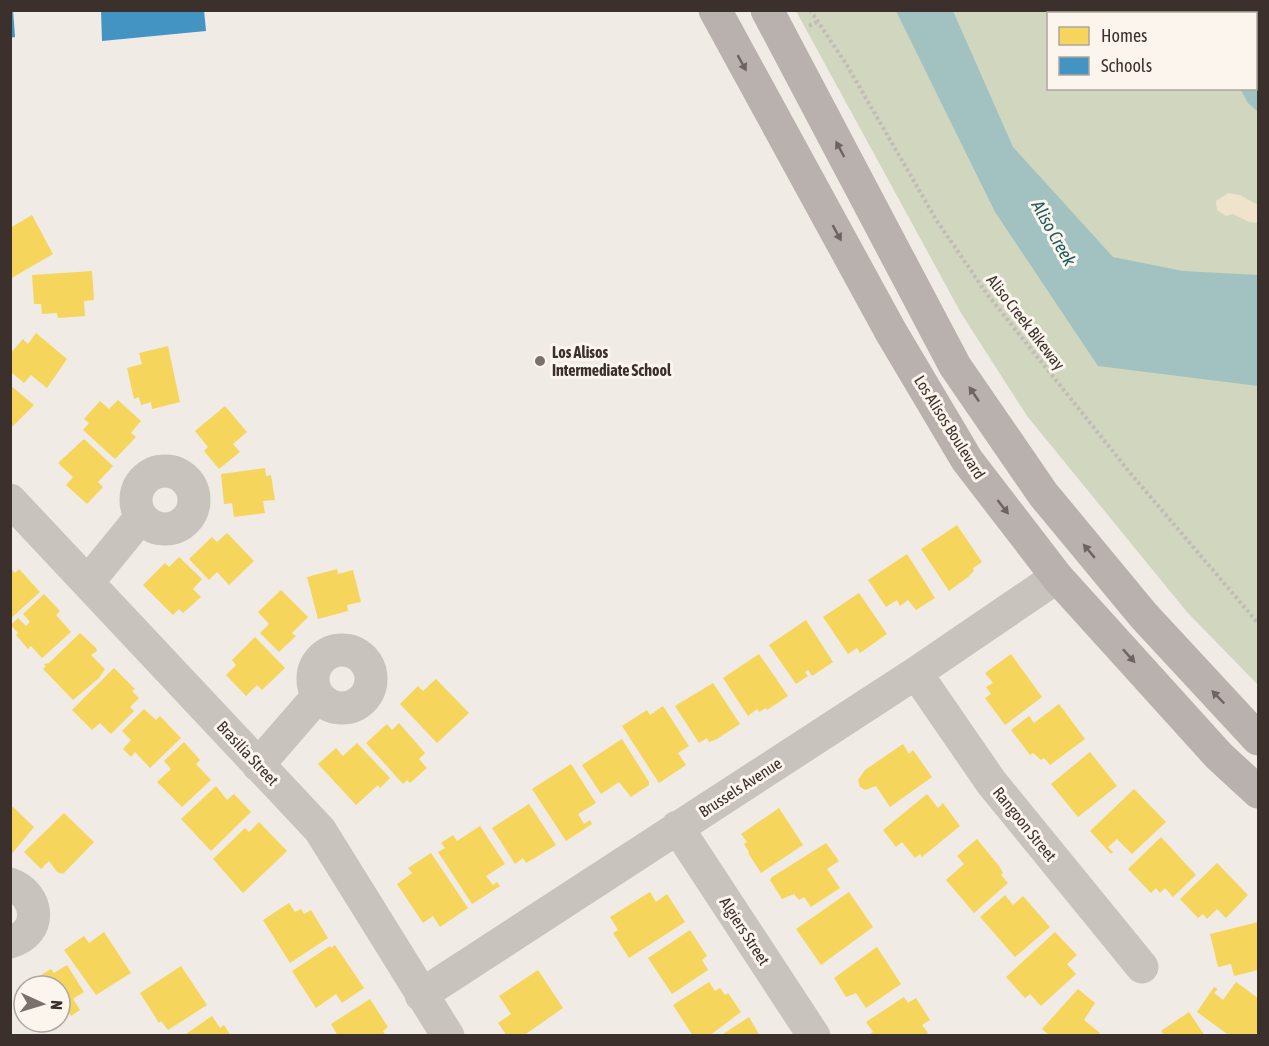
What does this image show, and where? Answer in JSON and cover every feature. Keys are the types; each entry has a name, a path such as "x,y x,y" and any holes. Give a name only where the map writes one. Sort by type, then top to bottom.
{"main road":[{"name":"Los Alisos Boulevard","path":"715,10 891,332 967,460 1057,577 1219,756 1258,792"},
{"path":"767,10 962,376 1043,494 1144,616 1258,739"}],"street":[{"name":"Brasilia Street","path":"10,500 320,830 448,1035"},
{"path":"88,582 141,517"},
{"name":"Brussels Avenue","path":"421,995 676,827 916,674 1057,577"},
{"name":"Rangoon Street","path":"916,674 991,782 1142,967"},
{"path":"258,765 318,696"},
{"name":"Algiers Street","path":"676,827 814,1035"},
{"path":"10,884 21,888 29,896 34,907 34,918 31,928 22,937 10,942"}],"path":[{"name":"Aliso Creek Bikeway","path":"810,10 845,62 937,221 987,294 1131,474 1258,622"},
{"path":"809,26 817,21"}],"green space":[{"path":"796,11 1258,11 1258,685 1187,612 1027,416 961,313"}],"sand":[{"path":"1228,193 1240,195 1258,205 1258,223 1249,222 1233,214 1226,216 1217,210 1216,201"}],"water":[{"name":"Aliso Creek","path":"896,11 953,11 1013,147 1113,257 1183,271 1258,275 1258,386 1098,366 995,212"},
{"path":"1257,51 1258,112 1248,103 1241,90 1257,90"}],"building: Homes":[{"path":"32,215 53,254 10,279 10,228"},
{"path":"92,271 94,300 84,301 85,316 58,318 57,313 42,314 41,304 34,304 32,275"},
{"path":"36,333 67,359 47,388 31,375 24,383 10,371 10,354 23,339 28,344"},
{"path":"168,346 180,402 152,409 151,402 141,405 139,397 134,399 127,368 142,364 139,353"},
{"path":"10,385 34,405 10,429"},
{"path":"118,400 141,421 131,433 136,437 115,459 83,430 89,423 84,419 100,401 109,409"},
{"path":"225,406 247,432 233,444 240,452 219,469 204,451 208,447 195,431"},
{"path":"84,439 113,466 98,482 103,487 87,504 66,485 73,477 58,463"},
{"path":"265,468 266,476 271,475 275,500 263,501 265,513 234,517 232,503 224,504 221,474"},
{"path":"957,525 982,562 973,568 974,571 968,577 949,591 921,549"},
{"path":"227,533 254,561 229,585 217,572 209,580 189,559 212,537 217,542"},
{"path":"907,554 935,598 916,610 908,600 900,606 897,600 886,607 868,580"},
{"path":"179,557 202,579 193,589 201,597 183,613 179,609 173,615 143,585 165,563 169,567"},
{"path":"10,568 15,573 19,569 40,592 10,619"},
{"path":"337,569 338,574 353,570 361,602 347,605 348,611 318,619 307,577"},
{"path":"281,590 308,617 292,633 296,636 279,652 260,633 269,624 258,612"},
{"path":"859,593 887,634 860,653 857,648 848,654 823,617"},
{"path":"44,594 60,611 56,615 71,632 42,658 31,646 28,649 11,625 18,618 26,626 30,622 23,614"},
{"path":"806,620 833,662 812,676 808,670 805,672 808,676 796,684 769,645"},
{"path":"80,633 96,648 97,651 91,655 105,669 99,678 73,700 43,669 46,666 44,664 49,663"},
{"path":"255,637 285,668 262,690 257,685 246,696 226,675 236,665 232,660"},
{"path":"759,654 788,696 767,710 766,708 759,712 757,709 748,716 723,678"},
{"path":"1011,654 1042,697 1005,725 985,698 991,694 986,687 993,683 985,673"},
{"path":"114,668 135,689 132,691 139,698 130,707 134,711 111,734 100,723 92,730 72,710"},
{"path":"436,679 469,713 437,743 400,704 418,686 423,691"},
{"path":"713,683 740,724 717,739 709,742 707,738 699,743 675,706"},
{"path":"1059,704 1085,739 1050,765 1044,758 1041,760 1033,753 1030,755 1011,730 1029,716 1034,723"},
{"path":"663,706 689,746 678,753 686,765 659,783 622,726 647,710 650,715"},
{"path":"144,709 156,720 160,716 181,738 150,768 135,752 131,757 123,749 131,740 122,731"},
{"path":"399,723 425,753 419,759 427,768 410,783 407,780 403,784 366,743 387,724 392,730"},
{"path":"622,739 649,785 631,797 619,782 601,794 582,765"},
{"path":"184,742 200,760 196,764 211,780 182,807 157,782 171,769 164,761"},
{"path":"357,743 390,778 380,788 378,785 356,805 318,764 336,748 343,756"},
{"path":"903,744 909,754 913,750 932,777 890,807 876,786 865,790 860,787 858,780 865,770"},
{"path":"1090,752 1117,786 1078,817 1051,784"},
{"path":"571,764 596,803 578,814 584,824 590,820 592,824 566,841 532,789"},
{"path":"216,786 227,800 234,794 251,812 211,851 181,819"},
{"path":"1134,789 1166,822 1132,854 1117,839 1108,847 1113,852 1111,854 1090,831"},
{"path":"927,794 938,808 943,803 960,826 922,857 920,854 915,858 902,842 896,847 883,830"},
{"path":"529,804 556,845 526,863 523,858 515,864 492,828"},
{"path":"12,806 34,827 10,856 10,807"},
{"path":"779,808 803,845 761,873 748,853 744,844 747,842 741,834"},
{"path":"64,813 94,842 63,874 57,872 49,861 41,869 24,852"},
{"path":"259,822 287,851 243,893 213,859 245,828 249,832"},
{"path":"480,826 505,864 486,876 493,885 497,882 500,886 472,904 438,852 445,848 441,843 453,835 457,841"},
{"path":"1161,837 1196,875 1173,897 1165,888 1160,893 1156,888 1151,893 1128,869"},
{"path":"977,839 999,866 1003,873 1001,875 1008,883 974,913 946,880 964,864 957,856"},
{"path":"826,843 839,861 827,869 840,888 811,907 804,897 799,900 794,894 782,899 770,880 772,877"},
{"path":"431,853 468,908 440,927 433,916 423,923 397,884 412,873 408,868"},
{"path":"1217,863 1248,895 1226,918 1217,909 1207,919 1203,914 1198,918 1180,899"},
{"path":"650,892 656,902 667,894 685,922 629,958 613,933 618,930 610,917"},
{"path":"849,892 873,927 821,965 796,929"},
{"path":"1005,895 1013,905 1023,896 1050,927 1015,957 980,917"},
{"path":"289,903 295,912 301,909 304,914 311,910 328,938 290,963 263,920"},
{"path":"1258,922 1258,970 1234,976 1231,964 1218,967 1210,934"},
{"path":"690,930 707,956 702,960 708,970 672,994 648,958"},
{"path":"104,932 131,973 96,995 64,950 84,936 89,943"},
{"path":"1055,932 1077,955 1067,964 1076,974 1041,1006 1030,994 1025,998 1006,977"},
{"path":"335,945 364,988 342,1003 336,994 316,1008 292,971"},
{"path":"877,947 901,984 866,1008 856,993 846,997 834,978"},
{"path":"67,965 84,992 73,999 80,1010 72,1015 72,974 43,974 51,969 54,973"},
{"path":"181,966 207,1005 168,1030 161,1021 159,1023 140,993"},
{"path":"538,970 563,1008 523,1036 507,1036 498,1023 511,1014 499,996"},
{"path":"709,982 715,991 720,988 725,995 728,993 741,1012 709,1036 693,1036 673,1005"},
{"path":"1236,982 1258,998 1258,1031 1255,1036 1230,1036 1197,1012 1214,987 1218,989 1214,993 1223,1000"},
{"path":"1078,989 1095,1003 1084,1020 1100,1033 1097,1036 1050,1036 1042,1029"},
{"path":"904,997 908,1003 916,998 930,1020 922,1025 928,1033 925,1036 867,1036 873,1032 866,1022"},
{"path":"370,999 388,1027 383,1031 386,1036 338,1036 331,1024"},
{"path":"1189,1012 1205,1036 1165,1036 1161,1031"},
{"path":"212,1016 220,1028 224,1025 231,1036 183,1036"},
{"path":"749,1017 760,1036 720,1036"}],"building: Schools":[{"path":"10,10 13,10 15,37 10,38"},
{"path":"101,10 204,10 206,31 102,41"}],"place":[{"name":"Los Alisos Intermediate School","path":"540,361"}]}
